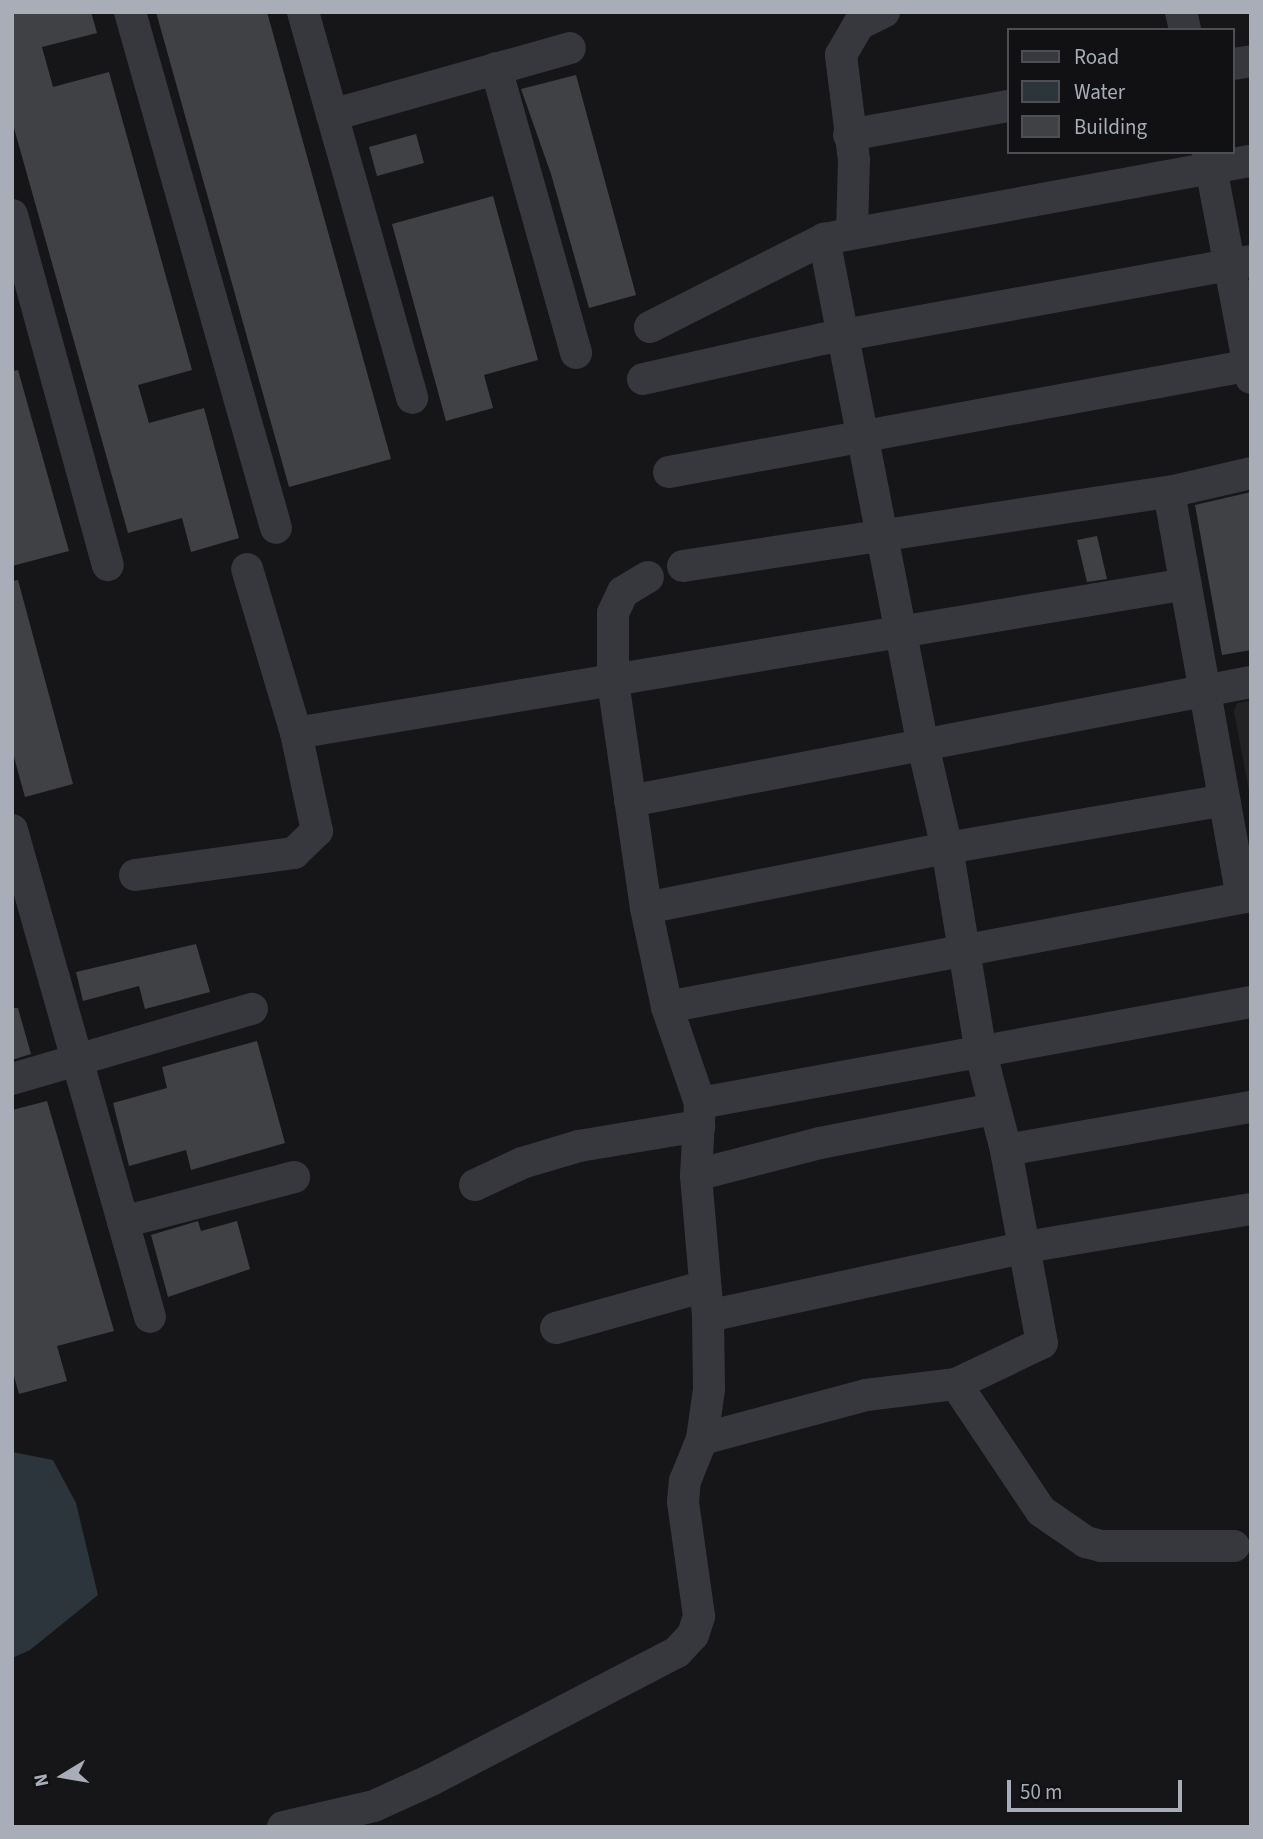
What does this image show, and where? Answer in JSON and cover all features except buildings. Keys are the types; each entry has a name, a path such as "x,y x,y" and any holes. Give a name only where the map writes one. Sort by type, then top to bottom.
{"street":[{"path":"130,12 276,528"},
{"path":"303,12 412,398"},
{"path":"702,1439 866,1395 956,1384 1042,1343 1006,1150 981,1053 967,950 923,746 862,436 845,335 838,235 854,160 841,74 848,37 859,24 884,12"},
{"path":"332,115 570,47"},
{"path":"496,68 576,353"},
{"path":"849,135 1007,106"},
{"path":"669,472 1250,369 1240,263 1209,161"},
{"path":"650,327 838,235 1209,161 1251,161"},
{"path":"12,215 108,565"},
{"path":"643,379 845,335 1240,263"},
{"path":"683,566 1169,492 1251,472"},
{"path":"667,1007 1247,896 1224,800 1169,492"},
{"path":"135,875 294,853 310,841 317,831 296,733 247,569"},
{"path":"282,1827 374,1806 414,1788 686,1645 699,1616 683,1502 685,1481 702,1439 709,1389 707,1301 696,1175 699,1114 667,1007 646,908 613,683 612,613 624,592 648,577"},
{"path":"296,733 901,635 1186,584"},
{"path":"630,801 1251,682"},
{"path":"646,908 947,848 1224,800"},
{"path":"12,831 150,1317"},
{"path":"474,1185 522,1163 699,1114 981,1053 1251,1002"},
{"path":"12,1079 252,1009"},
{"path":"1006,1150 1251,1107"},
{"path":"696,1175 820,1143 994,1109"},
{"path":"123,1222 293,1177"},
{"path":"556,1328 1251,1209"},
{"path":"956,1384 1041,1511 1086,1542 1101,1546 1234,1546"}],"shaded area":[{"path":"1251,701 1251,801 1234,712 1237,703"}],"water":[{"path":"12,1452 53,1460 76,1503 98,1595 30,1650 12,1658"}]}
